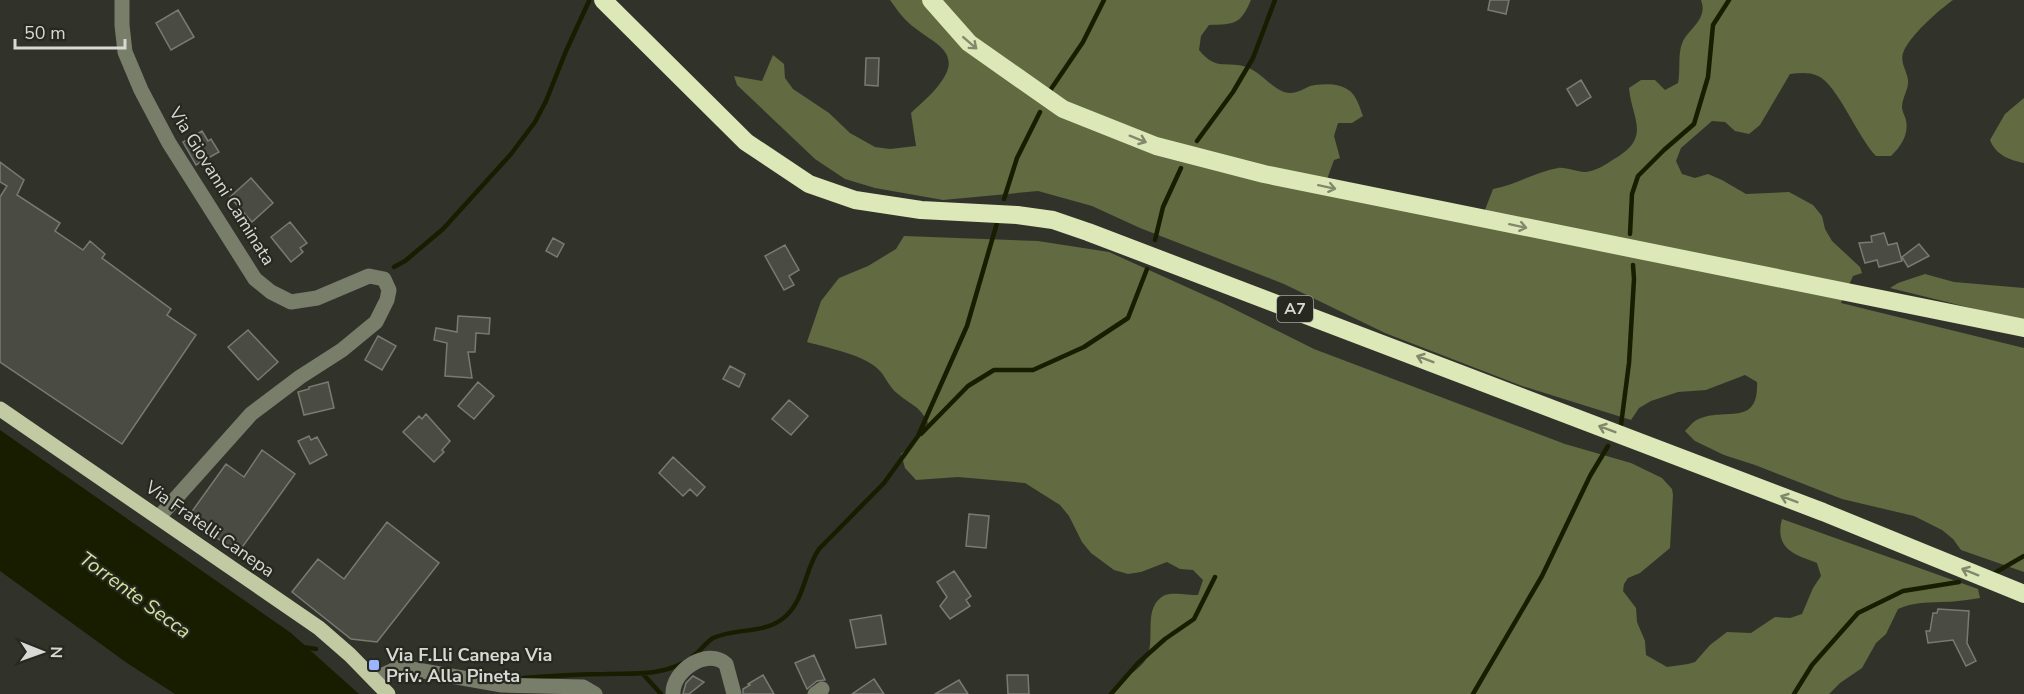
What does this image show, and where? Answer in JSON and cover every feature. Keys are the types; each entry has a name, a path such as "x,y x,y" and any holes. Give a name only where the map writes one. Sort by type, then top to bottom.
{"highway":[{"name":"A7","path":"603,0 746,142 809,184 855,200 899,207 1017,215 1053,220 1186,268 1823,512 2024,594"},
{"path":"931,0 969,43 1063,109 1156,146 1264,174 2024,328"}],"main road":[{"name":"Via Fratelli Canepa","path":"0,409 319,628 350,655 388,694"}],"street":[{"name":"Via Giovanni Caminata","path":"122,0 125,52 141,90 169,143 255,279 271,292 291,302 317,298 369,276 384,279 389,290 387,300 376,322 342,350 300,377 256,410 159,517"},
{"path":"673,694 678,676 698,660 711,657 726,664 734,694"},
{"path":"374,679 400,667 502,685 583,687 595,694"}],"shaded area":[{"path":"890,0 1251,0 1236,22 1209,25 1201,36 1199,50 1217,63 1249,68 1284,92 1295,92 1310,86 1326,84 1342,86 1352,93 1363,116 1352,123 1338,123 1334,136 1340,158 1334,160 1326,182 1480,223 1493,189 1558,168 1582,172 1593,170 1626,151 1633,143 1637,127 1629,88 1641,80 1655,80 1665,90 1678,83 1681,46 1698,22 1703,6 1701,0 1953,0 1918,31 1903,53 1903,64 1908,80 1902,110 1907,125 1901,144 1891,156 1876,156 1833,89 1825,81 1815,75 1801,73 1790,74 1760,125 1749,134 1735,131 1725,122 1712,121 1681,148 1676,161 1682,174 1695,178 1708,174 1746,194 1789,192 1813,205 1822,216 1825,229 1832,241 1860,267 1862,273 1853,276 1841,303 2024,348 2024,572 1961,550 1942,530 1914,516 1842,499 1724,455 1695,441 1685,431 1695,421 1716,415 1737,414 1752,406 1756,397 1757,382 1745,375 1706,390 1678,392 1651,401 1639,408 1631,420 1522,386 1385,333 1284,284 1140,228 1092,206 1038,191 943,200 875,188 845,179 815,159 737,85 734,76 762,81 773,55 784,64 785,78 793,89 829,113 850,133 875,147 890,149 916,146 911,113 938,86 947,72 949,63 943,49 908,22"},
{"path":"2024,98 2024,163 2004,156 1996,150 1990,140 2005,114"},
{"path":"904,236 1038,241 1109,252 1222,303 1314,349 1565,444 1631,463 1662,478 1672,489 1673,495 1670,548 1640,573 1628,578 1623,591 1636,608 1637,622 1645,641 1646,655 1667,667 1695,662 1710,645 1727,632 1751,633 1775,617 1790,618 1802,614 1821,576 1817,563 1794,553 1784,544 1780,529 1782,519 1978,589 1980,598 1920,603 1898,609 1886,634 1876,643 1862,668 1840,683 1829,694 1110,694 1146,659 1150,643 1151,616 1158,600 1168,594 1198,595 1203,580 1193,570 1180,569 1167,562 1141,572 1128,574 1114,570 1091,553 1060,505 1025,483 958,477 916,480 905,468 901,454 928,423 921,413 895,392 875,366 847,353 807,342 821,301 839,278 868,266 896,249"},
{"path":"1925,274 1954,282 2024,288 2024,321 1890,288"}],"water":[{"name":"Torrente Secca","path":"0,430 291,633 359,694 175,694 127,663 0,571"}],"building":[{"path":"1490,0 1509,0 1506,14 1488,10"},
{"path":"178,10 194,37 171,50 156,23"},
{"path":"866,58 879,58 878,86 865,85"},
{"path":"1581,80 1591,97 1577,106 1567,89"},
{"path":"202,131 208,141 211,139 219,152 196,165 183,142"},
{"path":"0,162 24,180 17,195 60,223 55,231 83,250 90,241 105,254 102,258 171,309 167,315 196,335 122,444 0,362 0,197 7,186 0,182"},
{"path":"251,178 273,203 252,222 230,197"},
{"path":"290,222 307,243 300,248 303,252 291,262 271,237"},
{"path":"1884,233 1888,245 1897,243 1902,261 1879,267 1877,260 1865,263 1859,243 1872,242 1871,236"},
{"path":"553,238 564,244 557,257 546,251"},
{"path":"1919,244 1929,256 1908,267 1902,257"},
{"path":"785,245 799,270 789,276 794,285 784,290 765,256"},
{"path":"458,316 490,318 489,334 476,333 475,352 468,352 472,378 445,376 447,343 434,340 436,328 457,332"},
{"path":"248,330 278,362 258,380 228,347"},
{"path":"378,336 396,346 382,370 365,360"},
{"path":"730,366 745,374 739,387 723,379"},
{"path":"328,382 334,408 304,415 298,392"},
{"path":"478,382 494,396 474,419 458,406"},
{"path":"789,400 808,416 791,435 772,419"},
{"path":"426,414 450,441 442,450 444,452 434,462 403,432 419,416 422,419"},
{"path":"309,436 311,440 317,437 327,455 310,464 298,441"},
{"path":"262,450 295,474 238,553 188,517 226,464 244,477"},
{"path":"673,457 705,487 697,496 690,489 683,496 659,473"},
{"path":"969,514 989,516 986,548 966,546"},
{"path":"387,522 439,563 377,642 351,639 292,592 318,559 344,579"},
{"path":"954,571 971,596 966,600 970,606 950,619 940,606 947,597 937,582"},
{"path":"1938,609 1969,611 1967,643 1976,661 1966,666 1953,640 1928,643 1926,631 1930,631 1933,613 1937,613"},
{"path":"881,615 886,644 856,648 850,620"},
{"path":"814,655 825,680 817,681 807,689 795,663"},
{"path":"763,675 774,694 743,694 743,689 750,685 748,684"},
{"path":"1007,675 1028,675 1029,694 1008,694"},
{"path":"693,676 704,682 689,694 683,694 686,683"},
{"path":"874,679 884,694 852,694"},
{"path":"959,680 968,694 935,694"}],"waterway":[{"path":"1049,92 1083,42 1104,0"},
{"path":"1197,141 1233,92 1253,58 1275,0"},
{"path":"1630,234 1632,194 1638,176 1694,124 1708,77 1713,25 1729,0"},
{"path":"394,267 405,261 443,229 511,154 535,122 589,1"},
{"path":"1004,199 1017,158 1040,112"},
{"path":"1155,240 1163,207 1181,168"},
{"path":"693,656 713,638 761,628 787,615 798,600 819,549 884,483 918,436 967,326 997,223"},
{"path":"1621,425 1629,363 1633,265"},
{"path":"921,434 968,386 994,370 1033,370 1084,347 1128,318 1147,269"},
{"path":"1473,694 1542,576 1590,476 1608,446"},
{"path":"1991,575 2024,556"},
{"path":"1111,694 1138,663 1165,639 1194,619 1215,577"},
{"path":"1794,694 1812,665 1858,613 1903,591 1959,582"},
{"path":"303,647 316,649"},
{"path":"523,678 646,673 664,670 683,663"},
{"path":"643,674 661,694"}],"place":[{"name":"Via F.Lli Canepa Via Priv. Alla Pineta","path":"374,665"}]}
